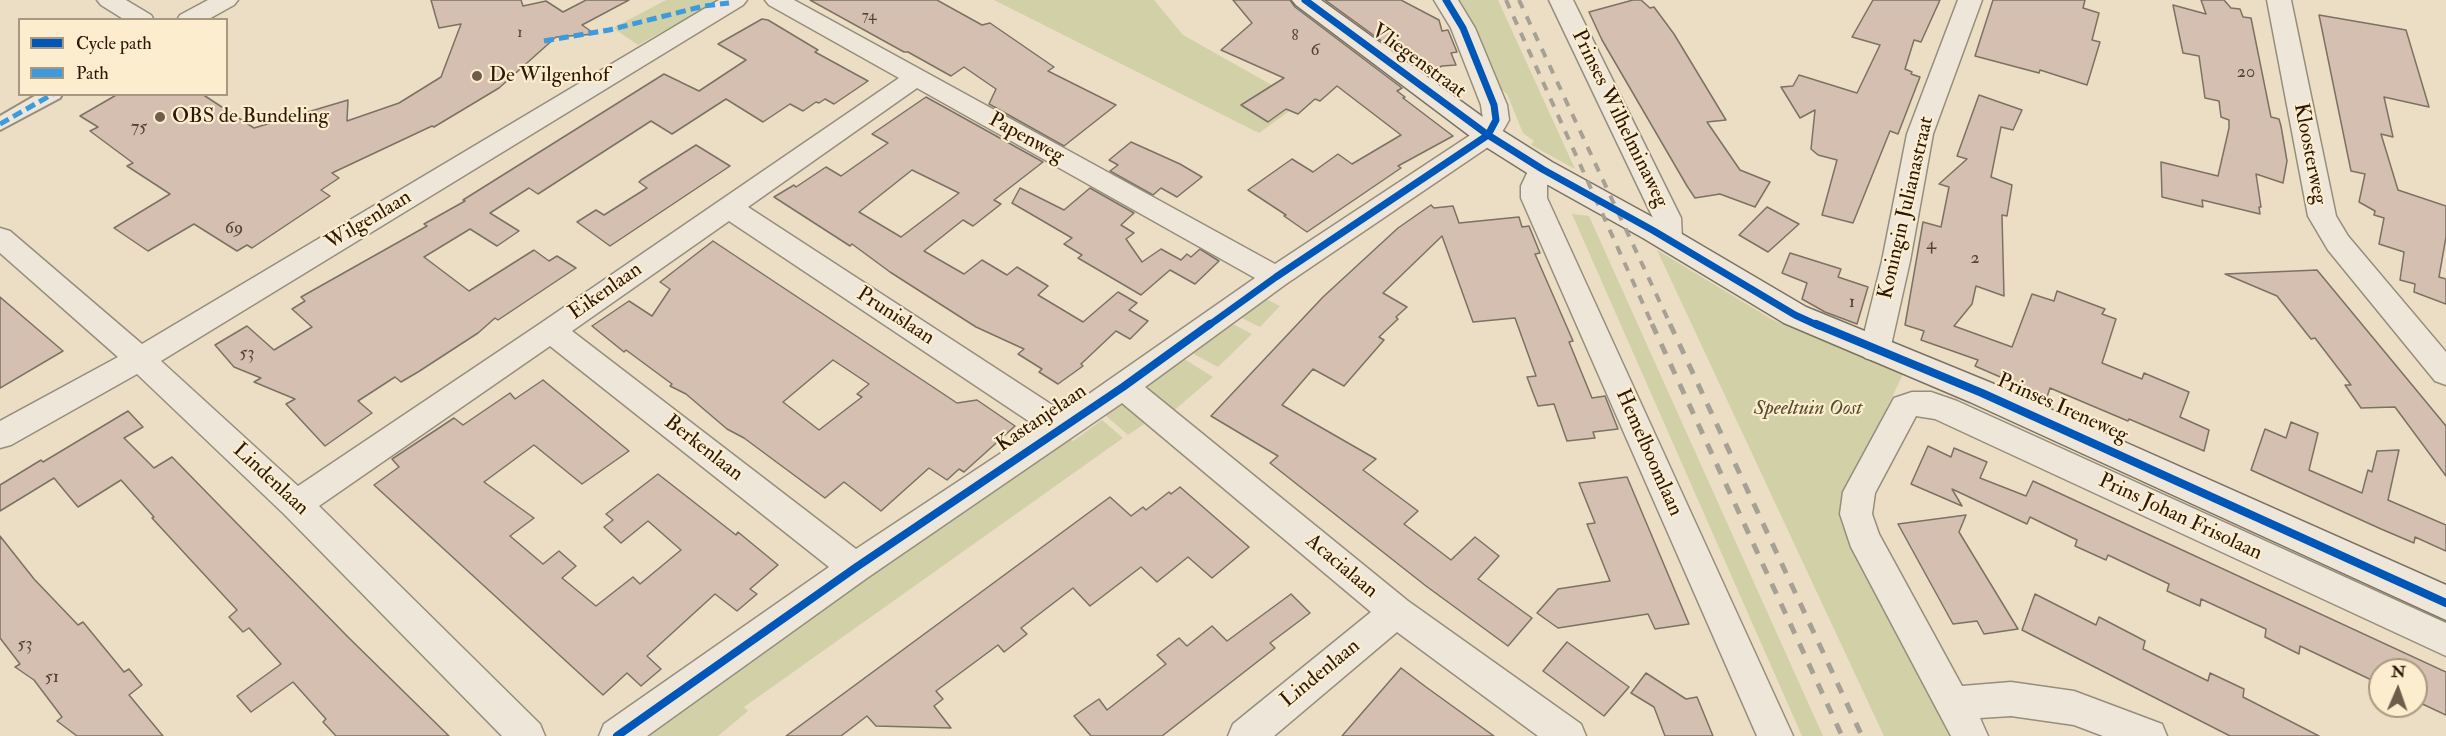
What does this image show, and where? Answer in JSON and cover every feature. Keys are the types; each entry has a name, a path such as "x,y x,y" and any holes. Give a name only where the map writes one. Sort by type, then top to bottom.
{"main road":[{"name":"Vliegenstraat","path":"1305,0 1488,135 1542,169 1668,239"},
{"name":"Prinses Ireneweg","path":"1668,239 1795,315 1982,393 2446,603"}],"street":[{"path":"108,0 140,18"},
{"path":"192,18 226,0"},
{"name":"Wilgenlaan","path":"0,436 140,359 735,0"},
{"name":"Papenweg","path":"777,0 1276,277"},
{"path":"1446,0 1463,28 1494,105 1496,120 1488,135"},
{"name":"Prinses Wilhelminaweg","path":"1562,0 1667,218 1668,239"},
{"name":"Koningin Julianastraat","path":"1875,350 1896,261 1920,134 1970,0"},
{"name":"Kloosterweg","path":"2280,0 2322,216 2338,243 2446,373"},
{"name":"Eikenlaan","path":"296,504 551,331 915,78"},
{"path":"0,124 49,96"},
{"name":"Kastanjelaan","path":"617,736 855,567 1123,387 1276,277 1488,135"},
{"name":"Hemelboomlaan","path":"1542,169 1534,186 1534,198 1775,736"},
{"name":"Prunislaan","path":"728,207 1062,427"},
{"name":"Lindenlaan","path":"0,238 140,359 296,504 527,736"},
{"name":"Berkenlaan","path":"551,331 855,567"},
{"name":"Acacialaan","path":"1123,387 1396,612 1568,736"},
{"name":"Prins Johan Frisolaan","path":"1952,703 1863,537 1856,514 1860,492 1905,408 1912,404 1932,404 1939,407 2446,640"},
{"name":"Lindenlaan","path":"1246,736 1396,612"},
{"path":"1970,736 1952,703 2011,699 2074,708 2149,736"}],"green space":[{"path":"666,0 720,0 638,45 613,28"},
{"path":"994,0 1154,0 1183,35 1302,102 1259,133"},
{"path":"1460,0 1498,0 1575,169 1531,145 1534,141 1523,133 1507,94 1500,88 1477,31"},
{"path":"1572,214 1589,216 1823,736 1802,736"},
{"name":"Speeltuin Oost","path":"1657,250 1773,320 1903,374 1841,505 1841,519 1949,736 1884,736"},
{"path":"1264,298 1280,306 1260,327 1240,317"},
{"path":"1231,323 1252,334 1218,367 1190,352"},
{"path":"1181,357 1213,377 1171,413 1148,393 1149,380"},
{"path":"1112,404 1131,404 1150,420 1128,435 1104,414"},
{"path":"1102,420 1123,438 744,707 748,711 718,736 643,736 1068,437 1073,441"}],"building":[{"path":"431,0 521,0 523,6 546,1 563,12 586,0 629,0 582,25 595,34 556,37 499,88 434,127 332,173 339,178 321,190 330,196 252,248 247,245 237,251 194,224 148,251 114,228 170,194 127,166 133,163 90,131 98,127 80,116 115,96 205,96 254,128 348,100 347,121 399,103 441,77 461,24 439,28"},
{"path":"810,0 937,0 982,25 990,23 1054,67 1048,71 1116,105 1064,146 989,104 996,89 964,67 951,76"},
{"path":"1233,0 1290,0 1295,7 1402,88 1397,91 1405,97 1403,98 1453,136 1398,166 1401,168 1307,232 1248,190 1292,159 1313,172 1338,154 1352,164 1401,135 1337,86 1320,101 1315,99 1298,114 1286,109 1268,122 1241,105 1284,78 1221,50 1252,23"},
{"path":"1325,0 1401,0 1439,20 1442,31 1448,30 1457,52 1451,53 1456,65 1442,66 1427,74"},
{"path":"1641,0 1650,8 1654,7 1674,34 1726,120 1707,122 1740,170 1770,182 1755,207 1720,194 1695,198 1687,186 1602,40 1589,12"},
{"path":"1873,0 1940,0 1921,42 1914,40 1905,69 1920,77 1898,134 1890,131 1853,223 1822,215 1837,160 1818,155 1811,149 1815,110 1800,118 1781,87 1793,86 1799,75 1857,93 1880,45 1852,37"},
{"path":"1993,0 2085,0 2083,8 2099,13 2092,40 2100,42 2087,85 2040,70 2039,73 1975,56"},
{"path":"2201,0 2224,0 2231,8 2240,9 2243,17 2251,18 2271,117 2279,119 2281,126 2287,161 2283,183 2256,174 2260,214 2202,200 2203,207 2162,197 2161,162 2218,176 2229,128 2229,120 2221,117 2219,101 2205,98 2199,56 2183,53 2173,5 2206,14"},
{"path":"2319,15 2406,30 2429,107 2384,97 2393,137 2381,134 2398,190 2446,206 2446,237 2439,277 2446,279 2446,304 2414,292 2415,284 2400,280 2404,252 2379,244 2384,218 2374,215 2375,211 2359,202 2365,174 2351,171"},
{"path":"762,19 768,20 818,50 815,52 868,81 834,104 825,99 803,111 790,104 763,122 726,99 672,134 651,121 538,194 529,188 490,213 519,231 497,246 470,229 424,257 469,291 534,250 549,261 557,256 576,268 498,320 495,318 478,333 418,372 401,382 395,377 358,401 372,413 325,446 286,404 295,399 254,382 261,378 234,367 215,345 247,326 274,350 312,327 292,309 305,301 301,297 427,226 424,224 465,201 463,200 664,74 699,91 746,60 718,44"},
{"path":"1979,95 2022,110 2013,130 2001,127 1991,177 2012,185 2007,216 2002,215 2004,296 1976,286 1972,304 1954,326 2012,347 2032,294 2054,301 2057,291 2105,309 2102,314 2116,319 2102,363 2142,379 2144,373 2189,392 2180,417 2209,430 2204,451 2050,388 2047,397 1975,366 1978,360 1921,340 1924,331 1905,325 1923,222 1941,227 1949,187 1939,184 1967,159 1957,156"},
{"path":"926,97 1043,162 994,200 1001,204 973,226 963,220 924,251 964,274 982,260 1007,275 1017,267 1048,286 1038,295 1083,322 1118,292 1137,303 1129,310 1148,321 1130,339 1116,331 1081,364 1083,366 1058,384 1039,372 1042,369 1018,354 1024,349 976,327 890,272 852,244 850,246 774,197 794,185 796,187 826,167 841,176 888,143 872,134","holes":["912,170 959,193 901,237 859,212"]},
{"path":"1131,142 1180,164 1202,177 1177,197 1161,188 1153,195 1110,171 1118,165 1109,160"},
{"path":"696,145 730,166 610,246 577,222 596,210 604,215 647,188 639,182"},
{"path":"1020,188 1064,210 1090,188 1134,213 1121,225 1134,233 1126,239 1142,262 1161,249 1181,260 1187,254 1191,257 1200,249 1219,261 1195,284 1170,270 1141,295 1078,258 1082,255 1064,244 1072,238 1012,203"},
{"path":"1431,205 1434,208 1453,206 1459,223 1519,217 1522,227 1529,226 1540,253 1535,254 1573,341 1569,342 1592,398 1605,396 1618,429 1593,432 1595,438 1567,441 1554,404 1538,406 1527,377 1536,376 1515,318 1473,322 1442,236 1383,293 1407,307 1379,337 1384,340 1344,386 1313,369 1282,405 1376,459 1363,470 1418,511 1404,524 1451,560 1475,537 1499,556 1478,579 1532,618 1508,646 1426,586 1270,463 1278,456 1211,416 1323,297 1398,228"},
{"path":"1767,207 1799,224 1768,252 1739,235"},
{"path":"713,241 957,403 977,400 1015,426 964,472 959,469 947,480 929,468 881,511 844,482 825,498 744,438 727,429 686,394 670,386 672,384 626,350 624,352 592,326 629,301 652,316 670,289 660,282","holes":["833,360 869,384 857,394 862,397 819,430 783,402"]},
{"path":"1790,253 1841,269 1838,277 1868,287 1857,324 1825,312 1802,299 1807,283 1782,273"},
{"path":"2317,270 2446,426 2446,476 2395,407 2361,408 2345,385 2351,385 2315,338 2311,339 2277,296 2225,274"},
{"path":"0,297 63,351 0,388"},
{"path":"543,380 629,451 582,484 534,445 484,482 534,518 510,536 543,564 559,551 576,566 562,578 596,606 633,577 640,584 681,550 648,521 621,543 604,527 613,520 606,514 658,474 736,535 738,532 778,565 750,589 757,594 737,611 715,594 647,656 661,669 641,686 627,673 603,695 374,485 399,467 392,459 454,418 463,425 510,393 515,399"},
{"path":"128,411 143,427 124,438 154,468 172,457 348,637 449,736 336,736 323,722 326,719 293,682 251,712 237,696 281,664 249,628 243,632 229,617 237,610 152,518 154,517 121,480 78,507 54,478 0,511 0,485"},
{"path":"2291,422 2318,433 2309,470 2362,493 2368,470 2372,472 2377,451 2399,450 2388,500 2446,525 2446,551 2415,537 2414,543 2251,470 2265,429 2286,438"},
{"path":"1928,446 1951,457 1954,448 1987,462 1980,478 2026,496 2033,481 2416,658 2368,658 2368,678 2300,646 2299,654 2265,637 2266,629 2201,599 2200,606 2167,591 2169,584 2108,555 2106,560 2075,546 2077,540 2030,517 2027,524 1952,489 1962,506 1911,484"},
{"path":"1627,477 1689,624 1655,629 1648,614 1558,628 1537,613 1558,589 1610,581 1587,524 1595,523 1579,483"},
{"path":"1180,487 1249,547 1212,578 1188,557 1157,582 1141,567 1090,606 1073,588 1021,628 1027,634 1004,652 998,645 936,691 943,699 934,706 951,728 876,726 867,716 841,736 786,736 1110,497 1131,516 1143,507 1146,510 1169,492 1171,494"},
{"path":"1966,515 1959,532 2018,629 1984,634 1977,621 1953,624 1898,524"},
{"path":"0,536 34,579 78,625 83,622 124,672 129,669 142,685 129,695 163,736 77,736 57,721 62,717 34,680 15,667 20,664 0,638"},
{"path":"1291,594 1310,613 1270,643 1275,648 1162,736 1091,736 1074,716 1099,699 1107,710 1166,664 1157,655 1179,638 1187,646 1212,626 1227,641"},
{"path":"2035,594 2096,625 2099,617 2145,641 2143,649 2208,681 2210,673 2244,689 2243,697 2319,736 2230,736 2022,630"},
{"path":"1567,642 1629,687 1604,716 1543,671"},
{"path":"2428,664 2446,672 2446,715 2428,707"},
{"path":"1401,668 1426,687 1494,736 1342,736"},
{"path":"1646,673 1686,699 1697,697 1713,736 1665,736 1654,707 1631,693"}],"railway":[{"path":"1506,0 1653,326"},
{"path":"1519,0 1671,326"},
{"path":"1652,324 1842,736"},
{"path":"1670,324 1862,736"}],"marked path":[{"path":"544,41 609,30 704,6 729,3"},
{"path":"0,124 49,96"}],"cycle path":[{"path":"1305,0 1488,135 1542,169 1654,231 1795,315 1982,393 2446,603"},
{"path":"617,736 855,568 1123,387 1276,277 1488,135 1496,120 1494,105 1463,28 1446,0"}],"place":[{"name":"De Wilgenhof","path":"477,76"},
{"name":"OBS de Bundeling","path":"160,117"}]}
